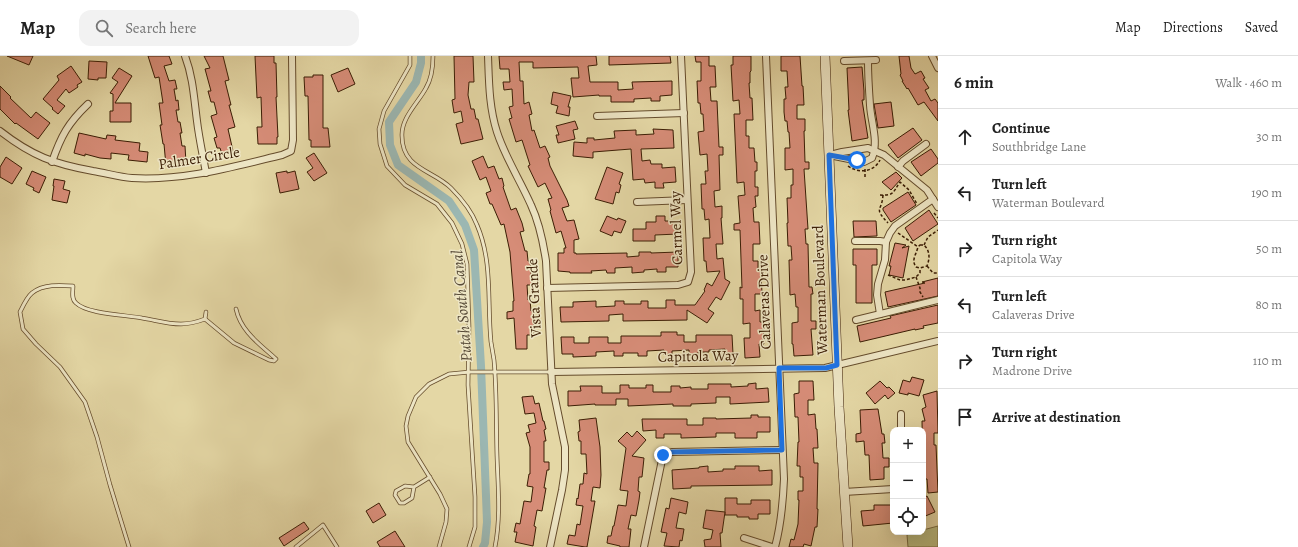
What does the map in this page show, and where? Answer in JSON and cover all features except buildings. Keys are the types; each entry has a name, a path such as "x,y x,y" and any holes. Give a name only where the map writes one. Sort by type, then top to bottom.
{"main road":[{"name":"Waterman Boulevard","path":"825,56 837,365 848,547"}],"street":[{"path":"185,56 190,68 197,122 206,173"},
{"name":"Palmer Circle","path":"0,131 17,144 52,162 131,178 158,178 206,173 282,155 291,151 293,140 292,56"},
{"name":"Vista Grande","path":"488,56 491,111 497,132 531,205 538,222 544,244 553,394 565,447 565,470 550,547"},
{"name":"Carmel Way","path":"547,288 678,286 688,282 690,272 682,56"},
{"name":"Calaveras Drive","path":"766,56 783,501 779,532 774,547"},
{"path":"932,56 938,68"},
{"path":"844,62 876,60"},
{"path":"829,155 864,162 872,158 875,151 876,142 870,107 868,61"},
{"path":"52,162 59,142 67,127 76,115 88,104"},
{"path":"597,116 684,113"},
{"path":"898,167 903,161 926,144"},
{"path":"829,155 868,148 884,155 926,190 938,207"},
{"path":"637,202 688,200"},
{"path":"880,314 877,296 878,284 885,260 886,242 890,233 895,226 933,200"},
{"path":"855,241 886,242"},
{"path":"856,320 938,300"},
{"name":"Capitola Way","path":"551,372 826,368 938,341"},
{"path":"901,414 901,427"},
{"path":"644,547 663,455 672,452 782,450"},
{"path":"844,492 890,489"},
{"path":"744,538 774,547"}],"lane":[{"path":"410,56 410,65 384,112 379,129 380,144 387,166 405,185 437,204 452,223 462,244 466,264 469,326 467,360 469,373 468,385 475,496 475,527 469,547"},
{"path":"433,56 432,72 427,87 403,125 402,136 404,151 413,164 451,188 466,206 477,224 485,245 488,265 499,508 498,530 495,547"},
{"path":"129,547 97,437 85,402 60,367 23,329 20,312 31,293 41,288 59,285 73,286 73,298 75,302 85,309 165,323 191,324 205,319"},
{"path":"205,319 234,343 274,361 276,359 251,337 243,326 236,310"},
{"path":"205,319 206,312"},
{"path":"439,547 446,522 446,509 440,494 408,442 406,426 408,416 416,397 429,384 448,374 551,372"},
{"path":"414,487 412,498 404,504 400,503 395,495 396,491 404,486 414,487 430,477"},
{"path":"296,547 323,525 337,547"}],"path":[{"path":"864,162 865,177"},
{"path":"880,195 887,196 891,194 900,182 909,190 920,209"},
{"path":"924,245 929,254 929,261 926,266 916,268 913,264 913,259 918,247 924,245 928,237 938,230"},
{"path":"926,266 933,273 938,273"},
{"path":"881,273 900,280 916,277 920,273 920,268"},
{"path":"916,277 923,304"}],"green space":[{"path":"938,526 938,547 908,547 907,535 926,535 926,529"}],"waterway":[{"name":"Putah South Canal","path":"421,56 421,63 416,82 389,122 390,145 398,165 449,201 465,225 474,250 481,366 487,522 485,543 483,547"}],"route":[{"path":"663,455 672,452 782,450 779,368 826,368 837,365 829,155 857,160"}]}
